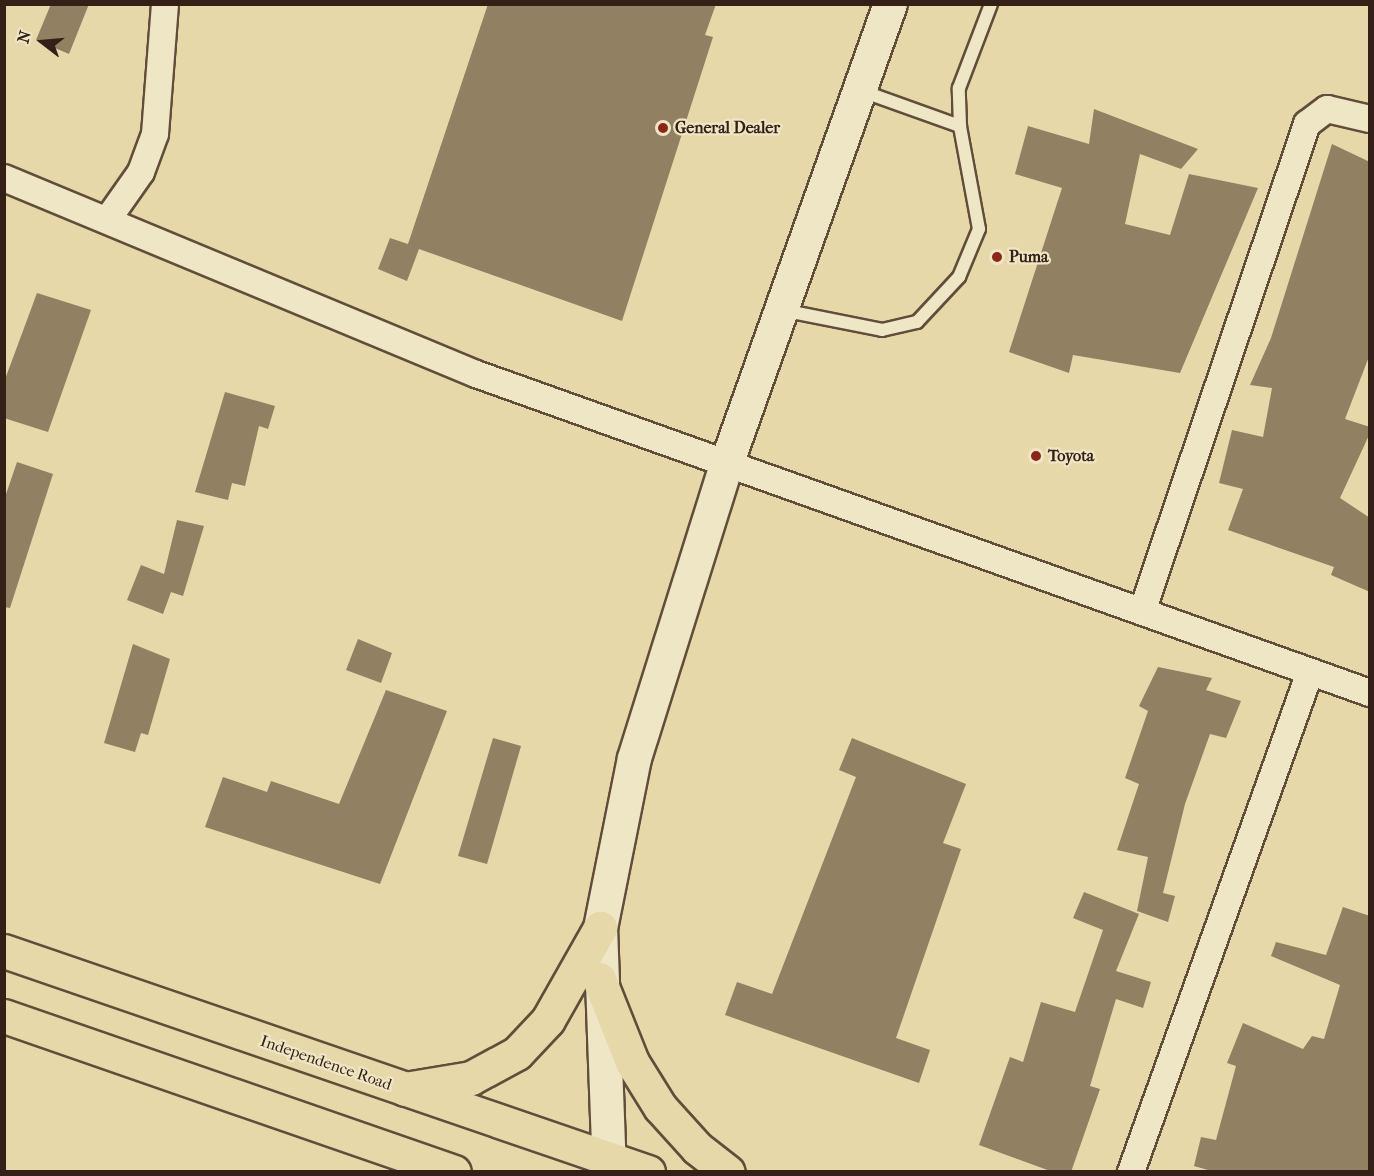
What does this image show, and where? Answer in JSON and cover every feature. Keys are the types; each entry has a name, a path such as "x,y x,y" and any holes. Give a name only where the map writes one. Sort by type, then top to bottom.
{"main road":[{"path":"400,1089 471,1078 517,1053 548,1020 600,928"},
{"name":"Independence Road","path":"4,951 608,1164 648,1172"},
{"path":"598,979 633,1062 660,1107 697,1148 728,1172"},
{"path":"4,1016 454,1172"}],"street":[{"path":"108,219 141,172 155,134 165,4"},
{"path":"608,1164 598,979 600,928 634,758 726,464 891,4"},
{"path":"1143,609 1308,124 1327,109 1370,119"},
{"path":"4,178 108,219 305,306 726,464 1143,609 1370,693"},
{"path":"1131,1172 1310,672"}],"lane":[{"path":"781,310 882,330 917,322 959,277 979,229 960,126 959,88 991,4"},
{"path":"860,90 960,126"}],"building":[{"path":"51,4 89,4 69,54 36,40"},
{"path":"488,4 716,4 705,35 713,37 622,321 419,249 407,281 378,269 390,238 408,244"},
{"path":"1094,109 1198,149 1181,169 1140,154 1125,224 1170,235 1189,174 1258,188 1180,373 1073,355 1069,373 1009,352 1062,188 1015,174 1028,126 1089,144"},
{"path":"1332,144 1370,162 1370,354 1345,419 1370,427 1370,433 1340,498 1370,518 1370,592 1331,575 1334,567 1228,530 1243,489 1219,483 1232,430 1263,437 1272,388 1250,385 1271,338"},
{"path":"37,293 91,310 48,432 4,418 4,382"},
{"path":"225,392 275,406 268,429 259,426 245,486 232,483 228,500 195,492"},
{"path":"17,462 53,474 10,608 4,607 4,500"},
{"path":"177,520 204,526 183,596 171,592 163,614 127,600 141,565 164,574"},
{"path":"358,639 392,653 381,683 346,670"},
{"path":"133,644 170,659 148,735 141,733 135,752 104,743"},
{"path":"1158,667 1212,678 1206,690 1241,701 1226,738 1210,734 1185,804 1163,893 1175,896 1168,922 1137,911 1148,857 1117,850 1139,784 1125,778 1148,711 1139,706"},
{"path":"386,690 447,711 380,884 205,827 223,777 267,792 271,781 339,804"},
{"path":"493,738 521,746 487,864 458,856"},
{"path":"852,738 966,784 943,843 961,849 896,1038 930,1050 919,1083 725,1015 737,982 772,994 856,777 839,770"},
{"path":"1084,892 1139,914 1116,971 1151,982 1143,1008 1116,999 1090,1086 1100,1089 1071,1172 1053,1172 979,1145 1010,1057 1023,1062 1041,1002 1075,1012 1103,930 1073,918"},
{"path":"1343,907 1370,916 1370,1172 1215,1172 1194,1166 1201,1137 1216,1140 1236,1066 1227,1063 1243,1023 1303,1049 1312,1036 1324,1039 1340,985 1271,956 1276,942 1326,955"}],"place":[{"name":"General Dealer","path":"663,128"},
{"name":"Puma","path":"997,257"},
{"name":"Toyota","path":"1036,456"}]}
